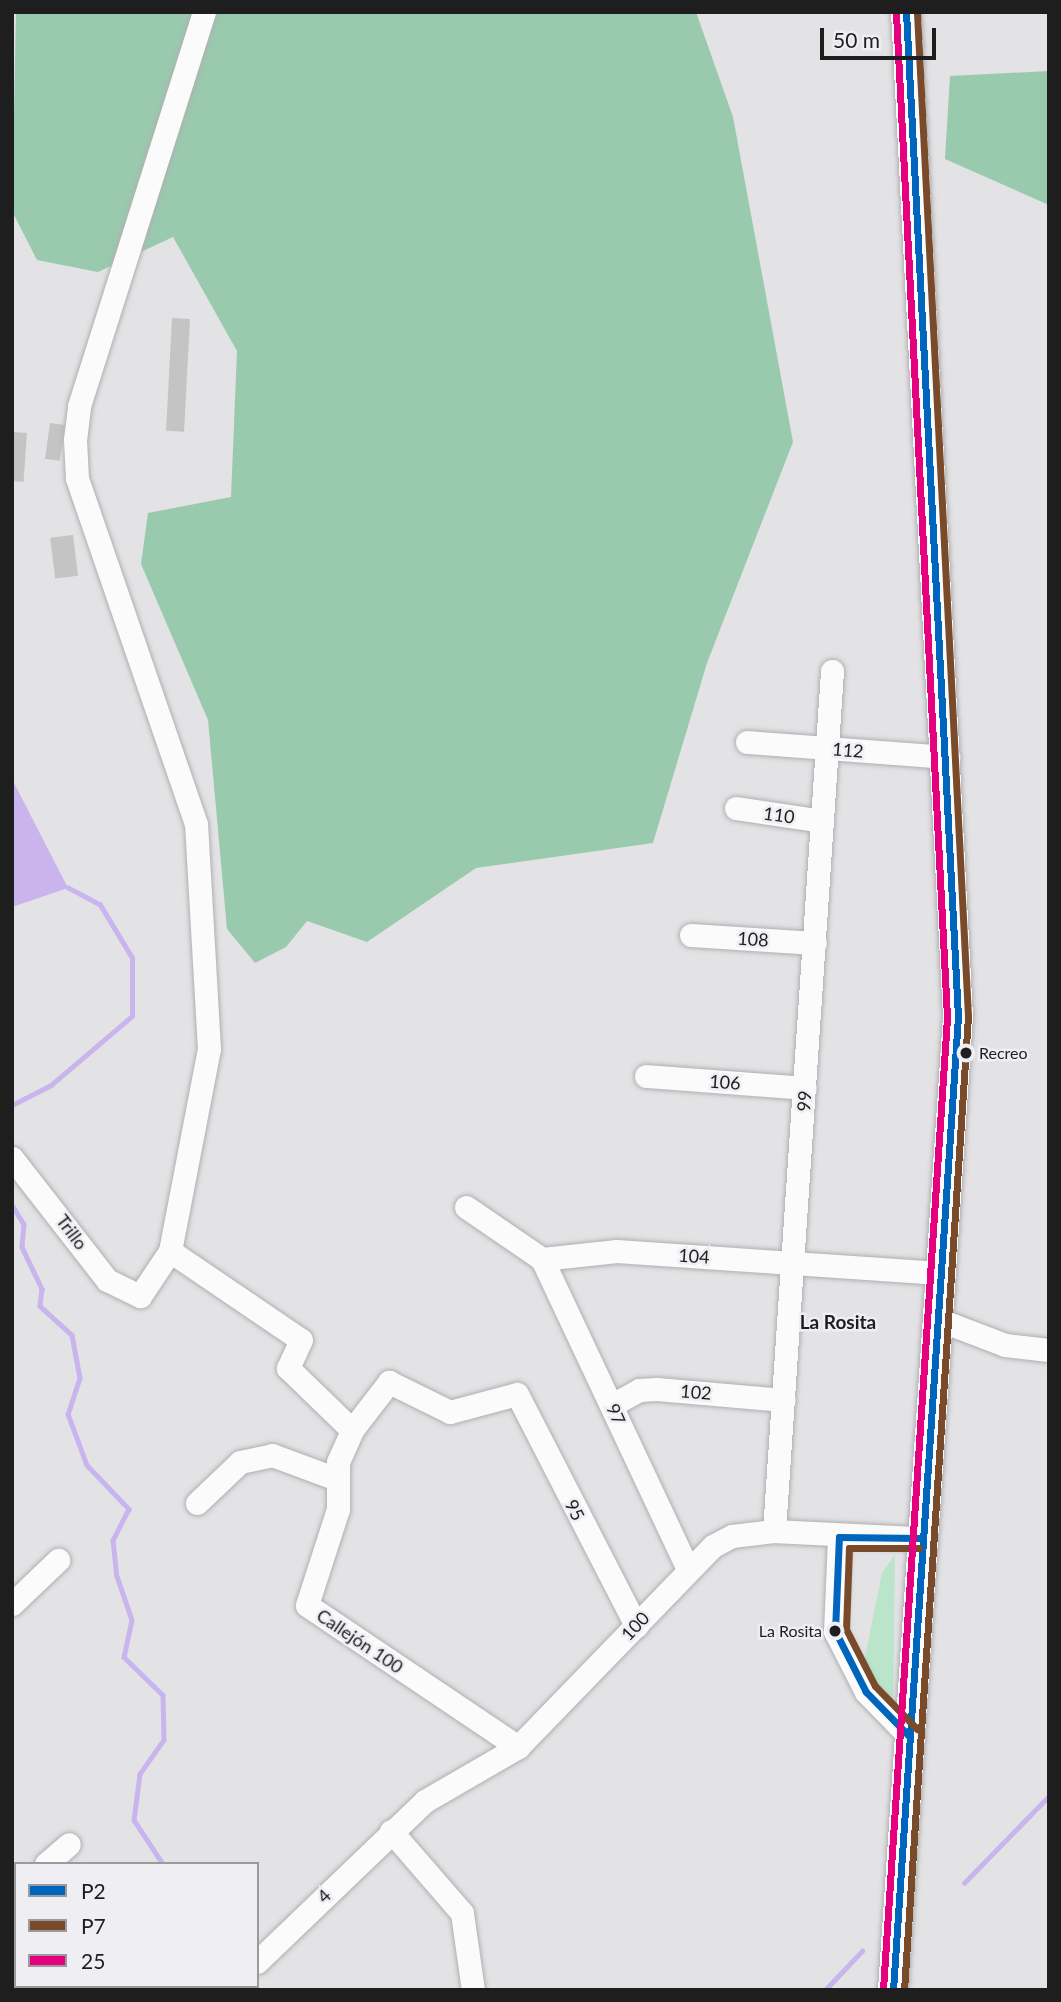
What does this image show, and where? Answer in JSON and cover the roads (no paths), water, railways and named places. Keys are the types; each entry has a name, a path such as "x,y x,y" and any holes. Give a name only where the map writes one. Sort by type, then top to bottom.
{"main road":[{"path":"892,1990 919,1538 958,1017 948,757 905,12"}],"street":[{"path":"204,12 79,406 75,440 77,478 196,824 209,1049 170,1251 301,1340 288,1368 352,1430"},
{"name":"99","path":"774,1531 832,671"},
{"name":"112","path":"747,742 948,757"},
{"name":"110","path":"736,808 822,821"},
{"name":"108","path":"691,934 815,943"},
{"name":"106","path":"646,1076 805,1088"},
{"name":"Trillo","path":"12,1158 107,1280 140,1296 170,1251"},
{"path":"466,1207 542,1259"},
{"name":"104","path":"542,1259 617,1251 939,1273"},
{"name":"97","path":"542,1259 688,1569"},
{"path":"937,1318 1005,1345 1049,1350"},
{"name":"95","path":"352,1430 389,1382 450,1412 517,1394 636,1626"},
{"name":"102","path":"612,1405 639,1390 657,1389 784,1400"},
{"name":"Callejón 100","path":"352,1430 337,1479 338,1509 307,1605 518,1747"},
{"path":"197,1503 240,1462 272,1455 337,1479"},
{"name":"100","path":"391,1831 425,1801 518,1747 688,1569 733,1536 774,1531 839,1537 919,1538"},
{"path":"839,1537 835,1631 866,1692 909,1736"},
{"path":"13,1603 58,1560"},
{"path":"391,1831 461,1913 473,1990"},
{"name":"4","path":"259,1960 391,1831"},
{"path":"48,1862 69,1844"}],"waterway":[{"path":"12,1105 51,1085 132,1016 132,958 100,905 68,888"},
{"path":"12,1205 24,1224 22,1247 42,1289 40,1306 72,1335 80,1378 68,1414 87,1465 129,1509 113,1540 117,1576 132,1620 124,1657 163,1695 164,1740 140,1774 134,1820 162,1862"},
{"path":"964,1883 1049,1796"},
{"path":"825,1990 862,1951"}],"place":[{"name":"Recreo","path":"966,1053"},
{"name":"La Rosita","path":"835,1631"}],"district":[{"name":"La Rosita","path":"838,1322"}]}
